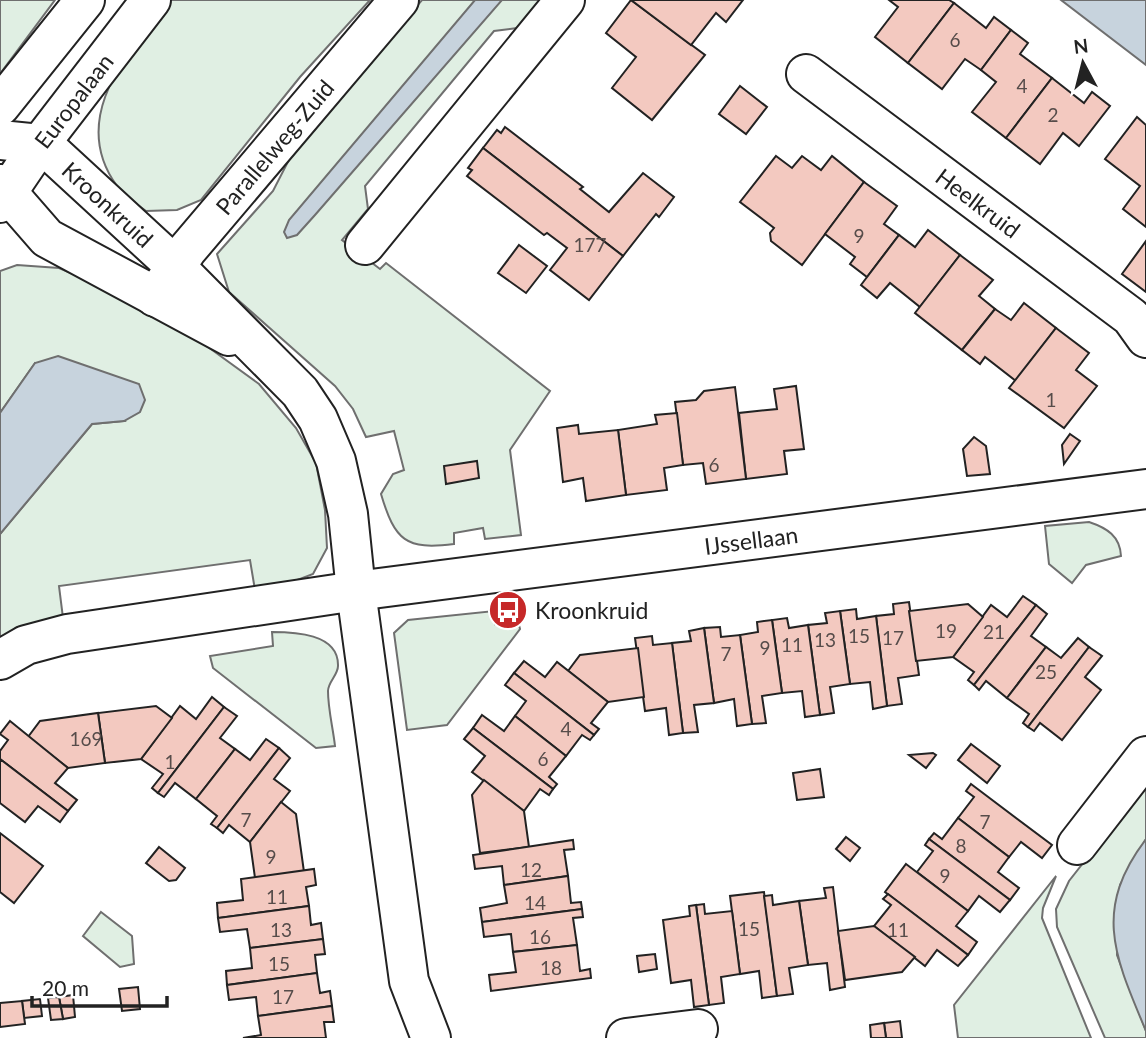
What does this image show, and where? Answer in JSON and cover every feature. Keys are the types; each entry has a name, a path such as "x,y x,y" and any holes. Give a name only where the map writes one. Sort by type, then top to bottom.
{"street":[{"path":"0,106 85,0"},
{"name":"Europalaan","path":"2,194 151,0"},
{"name":"Parallelweg-Zuid","path":"155,297 175,265 399,0"},
{"path":"365,245 565,0"},
{"name":"Heelkruid","path":"806,74 1131,317 1146,338"},
{"name":"Kroonkruid","path":"0,141 40,144 175,265 299,392 312,410 336,461 348,514 409,981 431,1038"},
{"name":"Kroonkruid","path":"2,194 47,238 261,354"},
{"name":"IJssellaan","path":"356,591 1145,498"},
{"path":"0,660 26,645 67,634 356,591"},
{"path":"1077,845 1146,756"},
{"path":"626,1038 698,1029"}],"green space":[{"path":"0,0 55,0 0,74"},
{"path":"167,0 370,0 300,77 201,200 177,210 146,211 120,190 103,161 99,136 101,112 121,65"},
{"path":"422,0 540,0 517,28 494,31 365,186 368,209 342,240 380,269 386,263 550,391 510,450 521,535 485,539 483,528 454,533 454,544 438,546 405,539 386,510 381,494 393,474 404,470 394,431 366,437 353,409 335,386 229,292 217,254 273,191 295,148"},
{"path":"17,265 59,268 111,290 197,339 259,384 296,428 316,463 325,510 327,548 313,574 287,584 255,590 250,560 59,586 63,618 17,627 0,640 0,534 92,424 124,421 35,363 0,413 0,271"},
{"path":"1089,522 1115,538 1121,556 1086,565 1072,583 1049,564 1045,526"},
{"path":"494,611 495,624 518,621 520,629 447,725 407,730 394,633 408,620"},
{"path":"272,632 313,637 331,647 336,655 338,669 328,691 335,746 316,748 213,668 210,656 273,646"},
{"path":"1146,783 1146,839 1120,885 1117,955 1146,1031 1146,1038 1105,1038 1057,927 1056,909 1069,881"},
{"path":"1056,876 1043,908 1042,918 1091,1038 958,1038 954,1005"},
{"path":"101,912 132,936 134,964 120,967 83,936"}],"shaded area":[{"path":"475,0 502,0 297,235 287,238 284,232 289,220"},
{"path":"1061,0 1146,0 1146,65"},
{"path":"58,356 139,384 145,400 140,412 124,421 92,424 0,534 0,413 35,363"},
{"path":"1146,839 1146,1031 1118,956 1114,911 1129,865"}],"building":[{"path":"631,0 705,55 652,120 612,88 636,57 606,33"},
{"path":"631,0 743,0 726,22 716,13 691,45"},
{"path":"889,0 949,0 954,3 908,63 875,37 898,7"},
{"path":"954,3 986,28 994,17 1011,30 981,70 965,59 942,89 908,63"},
{"path":"1011,30 1028,43 1020,54 1052,78 1006,138 972,112 996,82 981,70"},
{"path":"1052,78 1084,103 1092,92 1110,106 1079,146 1063,133 1040,164 1006,138"},
{"path":"740,86 767,107 746,134 719,114"},
{"path":"1137,117 1146,125 1146,227 1123,209 1140,186 1105,159"},
{"path":"505,127 583,187 580,189 609,212 643,173 674,197 659,217 656,214 623,256 483,148 497,130 501,133"},
{"path":"483,148 623,256 589,300 550,270 567,248 547,233 544,235 467,176 472,170 468,168"},
{"path":"776,156 792,168 802,156 821,170 832,156 864,182 802,265 771,241 770,233 774,228 740,202"},
{"path":"864,182 897,206 884,224 899,235 867,277 850,264 855,257 825,234"},
{"path":"928,230 960,255 920,307 890,283 877,298 861,285 899,235 915,247"},
{"path":"1146,241 1146,292 1122,274"},
{"path":"519,245 547,266 526,293 498,273"},
{"path":"960,255 993,280 979,296 995,309 962,350 915,313"},
{"path":"1024,303 1056,328 1016,381 985,357 980,364 962,350 995,309 1011,320"},
{"path":"1056,328 1089,353 1076,370 1097,386 1064,428 1009,388"},
{"path":"796,386 804,449 784,451 787,474 746,479 739,413 777,409 774,389"},
{"path":"735,387 746,479 706,484 703,463 683,465 675,402 696,400 704,391"},
{"path":"677,413 683,465 664,468 667,490 626,495 618,430 657,424 655,415"},
{"path":"578,425 579,434 618,430 626,495 586,501 583,478 563,482 557,428"},
{"path":"1070,434 1080,441 1064,464 1062,445"},
{"path":"974,437 986,446 990,474 967,476 963,449"},
{"path":"477,461 479,478 446,484 444,466"},
{"path":"1023,596 1036,605 974,685 968,680 974,672 953,657 991,605 1007,617"},
{"path":"909,602 919,675 898,678 902,704 887,706 876,616 894,614 893,604"},
{"path":"968,604 983,617 953,657 916,661 909,611"},
{"path":"1036,605 1047,614 1031,636 1046,647 1007,698 986,681 979,690 974,685"},
{"path":"856,609 857,619 876,616 887,706 873,709 870,682 850,684 840,611"},
{"path":"840,611 850,684 830,687 834,713 820,715 808,625 827,623 825,613"},
{"path":"787,618 789,628 808,625 820,715 805,717 802,691 782,693 772,620"},
{"path":"772,620 782,693 762,696 766,723 752,724 740,635 758,632 757,622"},
{"path":"720,627 721,637 740,635 752,724 737,726 734,699 714,703 704,628"},
{"path":"704,628 714,703 694,705 698,732 683,733 672,643 691,641 689,631"},
{"path":"652,636 653,645 672,643 683,733 669,735 666,708 645,711 635,638"},
{"path":"1078,638 1089,647 1028,727 1023,723 1029,714 1007,698 1046,647 1061,658"},
{"path":"1089,647 1102,656 1085,677 1101,690 1062,740 1040,723 1034,731 1028,727"},
{"path":"638,648 644,697 608,702 568,671 580,655"},
{"path":"524,661 545,677 557,662 608,702 591,723 599,729 594,735 514,673"},
{"path":"514,673 594,735 590,740 582,735 566,756 515,716 526,701 505,685"},
{"path":"212,697 224,707 158,793 152,788 163,774 141,759 180,706 196,719"},
{"path":"156,706 172,718 141,759 105,763 98,713"},
{"path":"224,707 237,716 220,738 235,749 196,799 175,783 164,797 158,793"},
{"path":"98,713 105,763 68,768 28,737 40,721"},
{"path":"482,715 504,731 515,716 566,756 549,777 557,784 553,789 473,728"},
{"path":"10,721 68,768 55,783 77,800 68,811 0,759 0,751 8,740 0,734"},
{"path":"473,728 553,789 549,795 540,789 524,811 472,772 485,756 464,739"},
{"path":"266,739 279,748 217,828 211,824 217,816 196,799 235,749 250,760"},
{"path":"971,744 1000,766 987,783 958,760"},
{"path":"279,748 290,758 274,779 290,791 250,842 229,825 223,833 217,828"},
{"path":"909,755 936,755 926,768"},
{"path":"0,759 68,811 60,822 38,806 25,822 0,803"},
{"path":"820,769 824,797 797,800 793,773"},
{"path":"484,780 524,811 529,847 480,853 472,795"},
{"path":"971,784 1052,845 1042,858 1021,842 1009,857 958,818 974,797 966,791"},
{"path":"281,802 296,814 304,872 255,878 250,842"},
{"path":"958,818 1009,857 998,872 1019,888 1010,900 929,839 934,833 942,839"},
{"path":"0,833 43,866 14,903 0,892"},
{"path":"846,837 860,848 850,861 836,849"},
{"path":"929,839 1010,900 1000,912 979,896 968,911 917,872 933,851 925,845"},
{"path":"573,840 574,849 564,850 568,876 504,885 502,866 475,869 473,855"},
{"path":"159,847 185,868 176,880 169,881 146,863"},
{"path":"906,864 968,911 956,926 977,942 968,955 885,892"},
{"path":"314,869 316,885 306,887 309,906 218,918 217,903 243,900 241,879"},
{"path":"568,876 571,903 581,902 582,909 482,922 480,908 507,903 504,885"},
{"path":"833,887 845,987 830,990 827,963 808,965 799,901 826,898 824,888"},
{"path":"764,892 777,996 762,998 759,971 740,974 730,896"},
{"path":"888,894 968,955 958,966 937,950 925,966 874,926 891,905 883,899"},
{"path":"772,895 773,905 799,901 808,965 789,968 793,994 777,996 764,896"},
{"path":"704,904 705,914 732,911 740,974 721,977 724,1003 709,1005 696,905"},
{"path":"696,905 709,1005 694,1007 691,980 671,983 663,920 690,916 689,906"},
{"path":"309,906 311,925 321,923 323,939 250,948 247,929 220,932 218,918"},
{"path":"582,909 583,917 573,918 577,945 513,952 511,934 484,937 482,922"},
{"path":"874,926 915,957 902,972 845,980 838,931"},
{"path":"323,939 325,954 315,955 317,973 227,985 226,971 252,968 250,948"},
{"path":"577,945 580,971 590,969 591,978 491,991 489,975 516,972 513,952"},
{"path":"655,954 657,969 639,972 637,956"},
{"path":"317,973 320,993 330,991 332,1006 258,1016 256,997 229,1000 227,985"},
{"path":"138,987 140,1009 122,1011 119,989"},
{"path":"73,995 75,1017 63,1019 59,997"},
{"path":"59,997 63,1019 51,1020 48,998"},
{"path":"40,999 42,1016 24,1018 22,1001"},
{"path":"22,1001 25,1024 0,1027 0,1003"},
{"path":"332,1006 334,1022 324,1022 326,1038 243,1038 261,1035 258,1016"},
{"path":"900,1021 902,1038 886,1038 884,1023"},
{"path":"884,1023 886,1038 871,1038 870,1025"}],"place":[{"name":"Kroonkruid","path":"508,610"}]}
